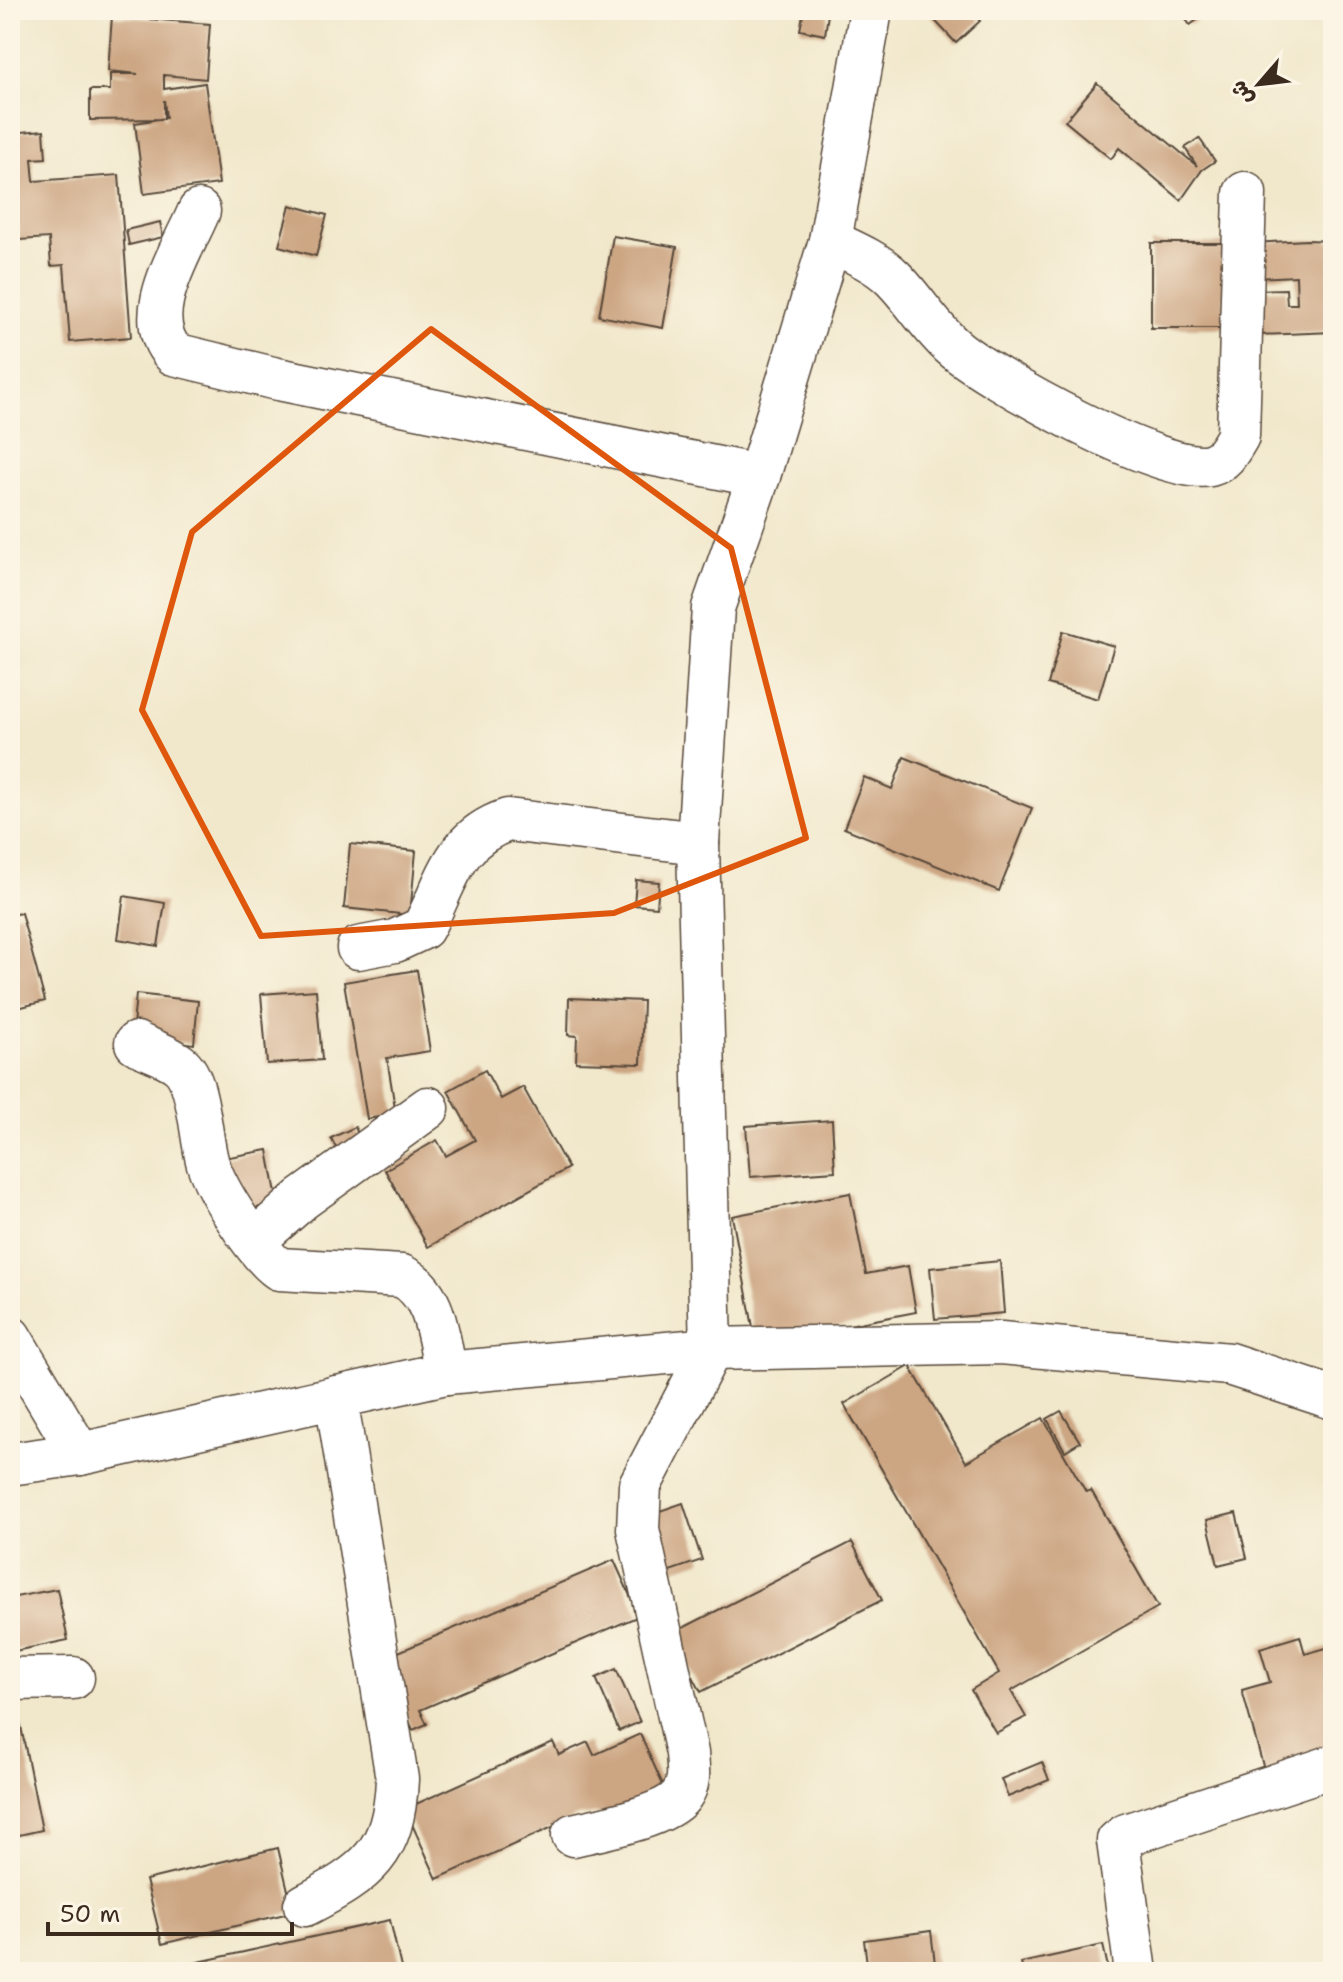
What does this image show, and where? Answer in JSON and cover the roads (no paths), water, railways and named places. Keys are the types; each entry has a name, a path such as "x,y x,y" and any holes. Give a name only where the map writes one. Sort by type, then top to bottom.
{"street":[{"path":"573,1835 635,1821 680,1798 689,1780 687,1753 638,1529 638,1514 640,1485 651,1460 711,1349 698,843 713,608 759,476 830,241 871,10"},
{"path":"830,241 891,276 952,346 986,371 1079,425 1183,463 1207,466 1225,458 1238,436 1245,193"},
{"path":"199,211 161,303 158,327 164,343 174,354 318,387 759,476"},
{"path":"358,948 395,941 423,928 461,850 485,828 508,820 698,843"},
{"path":"136,1043 180,1065 190,1078 208,1164 228,1205 267,1260 279,1269 402,1276 417,1284 432,1313 446,1373"},
{"path":"255,1240 302,1199 428,1108"},
{"path":"10,1337 80,1454"},
{"path":"10,1464 80,1454 446,1373 711,1349 1001,1343 1229,1364 1333,1398"},
{"path":"305,1905 352,1880 389,1839 396,1805 397,1779 336,1397"},
{"path":"10,1679 73,1678"},
{"path":"1136,1972 1118,1841 1126,1835 1333,1766"}]}
